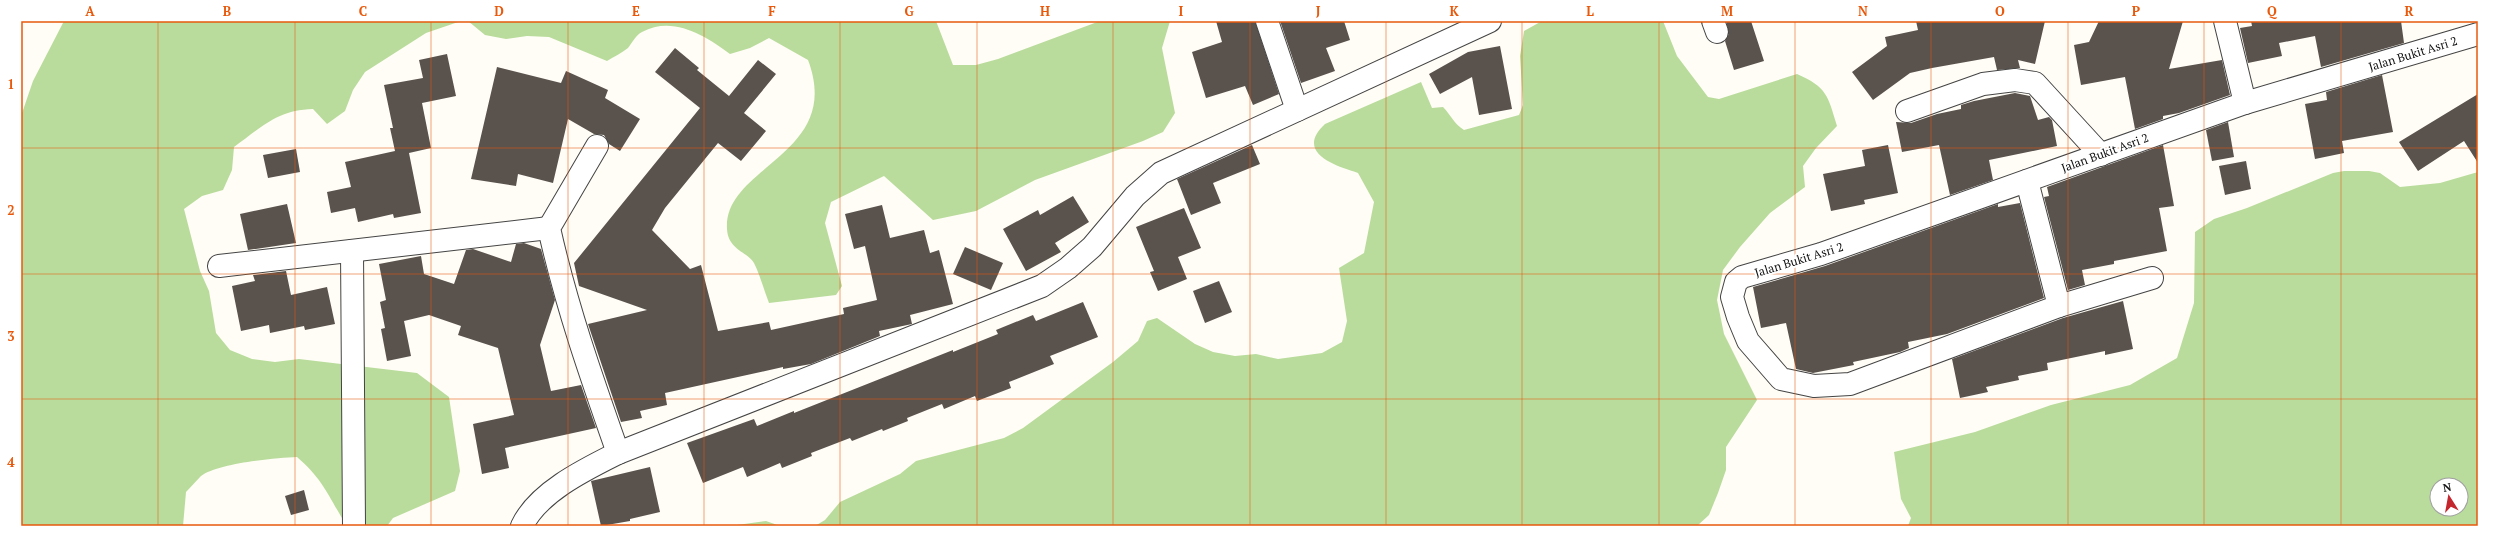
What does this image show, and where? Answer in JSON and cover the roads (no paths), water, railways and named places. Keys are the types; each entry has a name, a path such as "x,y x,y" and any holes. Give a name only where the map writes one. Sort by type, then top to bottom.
{"street":[{"path":"1267,21 1297,110"},
{"path":"522,526 545,498 578,474 618,453 1042,286 1068,268 1092,247 1135,196 1161,173 1490,21"},
{"path":"2226,21 2245,103"},
{"name":"Jalan Bukit Asri 2","path":"2059,306 1850,384 1814,386 1781,379 1748,342 1732,298 1736,282 1742,277 1821,254 2027,182 2245,103 2478,34"},
{"path":"1906,110 1983,84 2016,80 2035,83 2101,155"},
{"path":"597,146 549,228 559,272 578,340 618,453"},
{"path":"2027,182 2059,306 2152,278"},
{"path":"220,266 549,228"},
{"path":"352,251 354,526"}]}
